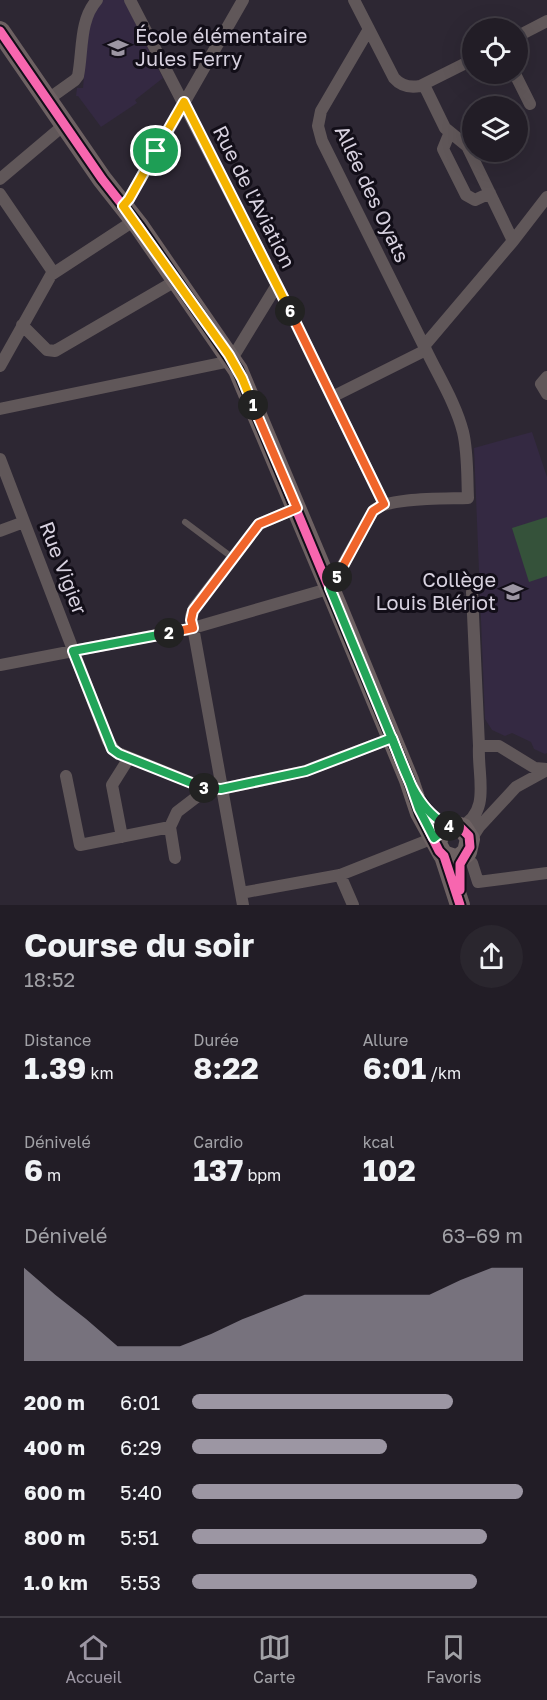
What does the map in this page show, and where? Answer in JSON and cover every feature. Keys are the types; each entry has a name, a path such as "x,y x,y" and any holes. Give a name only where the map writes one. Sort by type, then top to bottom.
{"main road":[{"path":"0,31 64,125 177,280 231,359 245,385 409,780 426,808 438,819 452,843 461,905"}],"street":[{"path":"47,100 78,76 86,17 90,7 97,0"},
{"name":"Rue de l'Aviation","path":"130,0 277,285 384,504"},
{"path":"0,366 45,281 53,272 129,213 129,199 243,0"},
{"path":"354,0 396,81 411,87 424,85 462,65"},
{"path":"528,31 547,21"},
{"name":"Allée des Oyats","path":"369,29 321,111 319,130 322,141 456,410 465,447 468,498 384,504"},
{"path":"520,84 530,104"},
{"path":"424,85 443,125 465,143 513,240"},
{"path":"0,179 64,125"},
{"path":"450,132 443,149 466,195 475,200 490,193"},
{"path":"0,194 53,272"},
{"path":"332,397 425,348 547,197"},
{"path":"22,325 47,350 55,351 177,280"},
{"path":"0,409 222,363 231,359 277,285"},
{"path":"547,377 541,384 547,394"},
{"name":"Rue Vigier","path":"0,459 110,745 116,752 207,789 221,789 306,771 392,738"},
{"path":"0,665 193,628 330,588 373,511 384,504"},
{"path":"297,508 259,524 193,611 191,620 242,899 340,875 452,843 479,827 516,787 524,772 519,758"},
{"path":"0,531 24,522"},
{"path":"452,843 480,807 472,592"},
{"path":"478,746 496,745 535,768 547,769"},
{"path":"122,837 112,785 129,758"},
{"path":"516,787 547,769"},
{"path":"66,776 80,845 170,826"},
{"path":"176,858 170,826 177,812 207,789"},
{"path":"452,843 478,882 547,873"},
{"path":"340,875 353,905"}],"lane":[{"path":"185,522 233,558"}],"shaded area":[{"name":"École élémentaire Jules Ferry","path":"102,0 124,0 163,78 135,100 137,103 101,127 76,96 77,88 83,88 89,18"},
{"name":"Collège Louis Blériot","path":"532,432 547,477 547,753 545,754 534,749 531,742 512,733 505,736 492,730 485,719 474,448"}],"green space":[{"path":"547,517 547,576 529,582 512,528"}],"cycle path":[{"path":"0,31 238,370 409,780 420,813 439,851 444,856 460,905"},
{"path":"421,801 437,820 446,825 460,827 469,836 470,847 460,864 460,890"}],"place":[{"name":"École élémentaire Jules Ferry","path":"118,48"},
{"name":"Collège Louis Blériot","path":"513,592"}],"route":[{"path":"156,151 123,206 182,287 238,370 297,508 259,524 193,611 191,620 193,628 73,651 108,741 112,749 119,754 211,790 306,771 392,738 409,780 421,801 435,816 450,826 442,829 434,838 419,809 409,780 330,588 373,511 384,504 184,102 156,151"}]}
